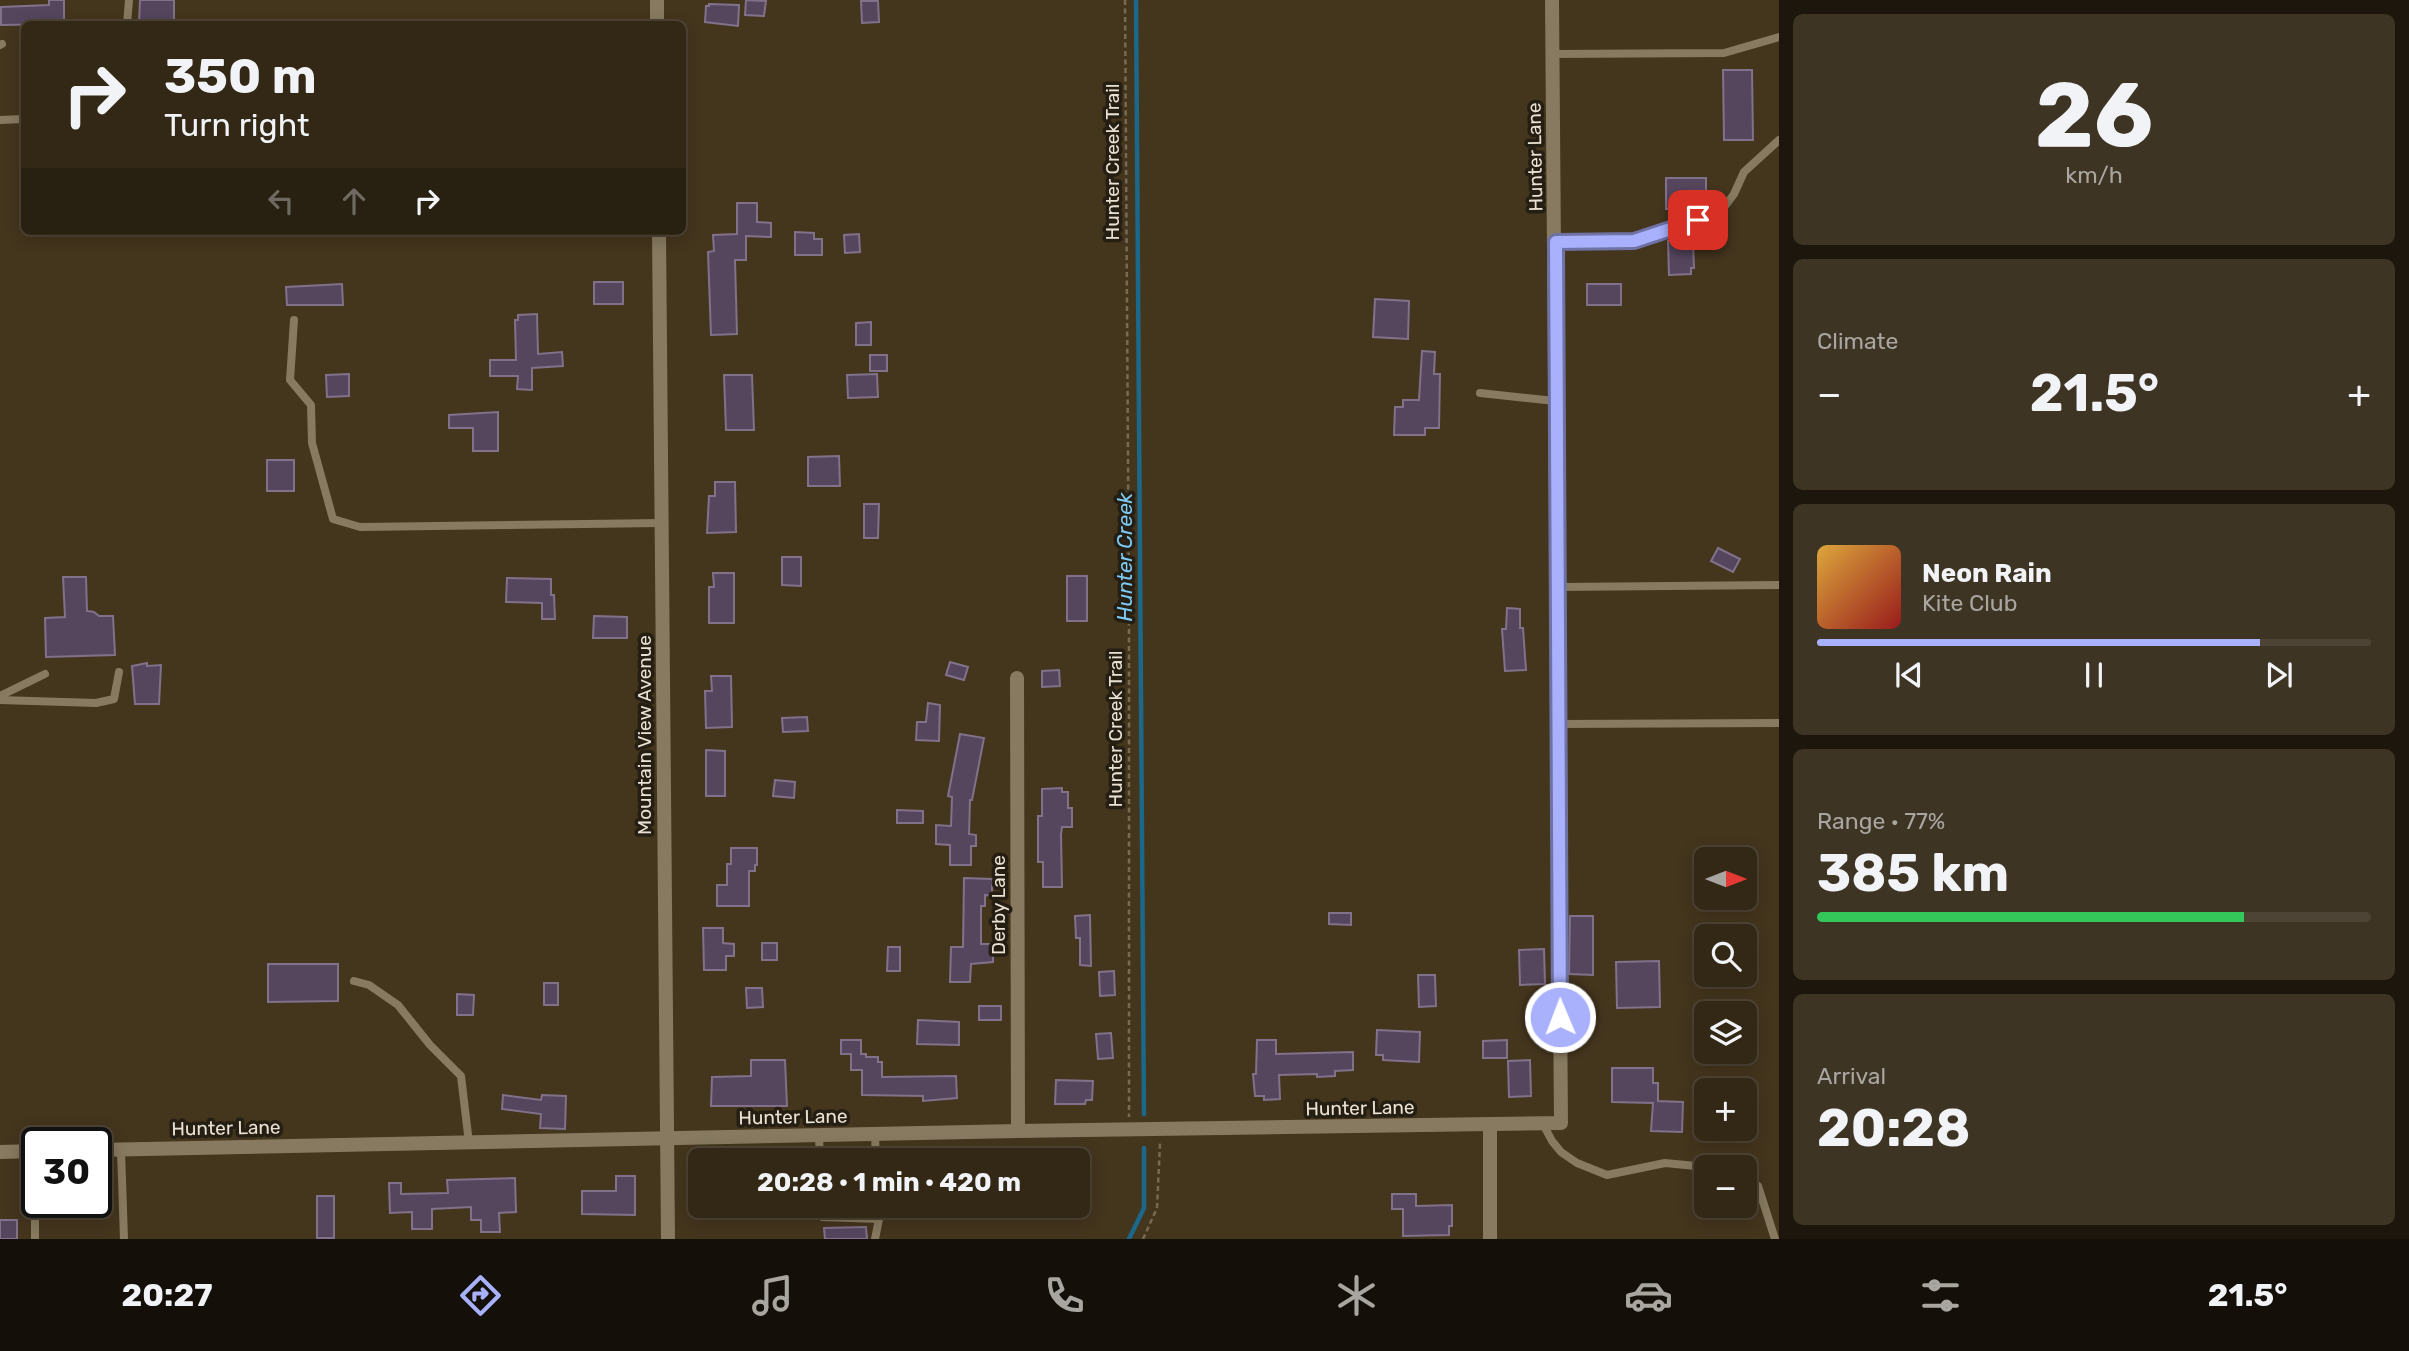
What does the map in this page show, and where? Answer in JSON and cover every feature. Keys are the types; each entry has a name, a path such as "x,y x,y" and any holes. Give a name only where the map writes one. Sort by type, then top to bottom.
{"street":[{"path":"657,0 657,21"},
{"name":"Hunter Lane","path":"112,1150 1018,1131 1561,1123 1552,0"},
{"name":"Mountain View Avenue","path":"659,235 668,1239"},
{"name":"Derby Lane","path":"1017,678 1018,1131"},
{"path":"1490,1125 1490,1239"},
{"path":"0,1152 21,1151"}],"lane":[{"path":"127,21 129,0"},
{"path":"1553,54 1724,53 1779,37"},
{"path":"0,120 21,120"},
{"path":"1556,242 1634,241 1720,213 1734,194 1744,172 1779,140"},
{"path":"294,320 290,380 312,405 312,443 333,519 360,527 661,523"},
{"path":"1480,393 1555,401"},
{"path":"1557,587 1779,584"},
{"path":"0,698 96,704 114,699 119,672"},
{"path":"0,698 45,674"},
{"path":"1558,724 1779,723"},
{"path":"354,981 369,985 398,1005 430,1045 461,1076 469,1143"},
{"path":"1543,1124 1561,1153 1577,1163 1607,1174 1665,1163 1694,1166"},
{"path":"875,1135 876,1148"},
{"path":"818,1136 819,1148"},
{"path":"121,1150 124,1239"},
{"path":"1757,1185 1775,1239"},
{"path":"35,1218 35,1239"},
{"path":"850,1218 879,1219 874,1239"}],"path":[{"name":"Hunter Creek Trail","path":"1125,0 1129,1130"},
{"path":"1143,1239 1157,1208 1160,1142 1150,1142"}],"building":[{"path":"49,0 64,0 64,21 21,21 21,25 1,25 1,7 49,5"},
{"path":"140,0 174,0 174,21 139,21"},
{"path":"746,0 766,1 764,16 745,15"},
{"path":"861,1 878,1 879,22 862,23"},
{"path":"739,5 738,26 705,22 706,6"},
{"path":"1723,70 1752,70 1753,140 1724,140"},
{"path":"1666,178 1706,178 1706,209 1666,209"},
{"path":"737,203 757,203 757,222 771,223 771,237 746,236 746,260 735,260 737,334 711,335 708,252 714,251 713,235 737,234"},
{"path":"795,232 814,233 814,239 822,239 822,255 795,255"},
{"path":"859,234 860,252 845,253 844,235"},
{"path":"1668,241 1693,241 1694,268 1691,268 1691,274 1669,275"},
{"path":"594,282 623,282 623,304 594,304"},
{"path":"342,284 343,305 287,305 286,287"},
{"path":"1587,284 1621,284 1621,305 1587,305"},
{"path":"1375,299 1409,301 1408,339 1373,337"},
{"path":"537,314 538,354 562,352 563,366 532,368 532,390 517,389 518,376 490,376 490,360 516,360 515,320 518,320 518,315"},
{"path":"871,322 871,345 856,345 856,323"},
{"path":"1422,351 1435,352 1434,374 1440,374 1439,428 1425,428 1425,435 1394,435 1395,407 1403,407 1403,400 1419,400"},
{"path":"870,355 887,355 887,371 870,371"},
{"path":"349,374 349,396 327,397 326,375"},
{"path":"877,374 878,397 848,398 847,375"},
{"path":"724,375 752,375 754,430 726,430"},
{"path":"498,412 498,451 473,451 473,428 449,428 449,415"},
{"path":"839,456 840,486 808,486 808,457"},
{"path":"267,460 294,460 294,491 267,491"},
{"path":"715,482 735,482 736,532 707,533 709,496 715,496"},
{"path":"864,504 879,504 878,538 864,538"},
{"path":"1718,548 1740,559 1733,572 1711,561"},
{"path":"782,557 801,557 801,586 782,585"},
{"path":"713,573 734,573 734,623 709,623 709,587 714,587"},
{"path":"1067,576 1087,576 1087,621 1067,621"},
{"path":"63,577 86,577 87,611 99,616 113,616 115,655 46,657 45,618 65,617"},
{"path":"507,578 551,579 555,619 542,619 542,603 506,602"},
{"path":"1507,608 1520,609 1526,670 1505,671 1502,629 1506,629"},
{"path":"594,616 627,617 627,638 593,638"},
{"path":"950,662 968,667 964,680 946,675"},
{"path":"147,663 147,666 161,665 159,704 135,704 132,666"},
{"path":"1059,670 1060,686 1042,687 1042,671"},
{"path":"711,676 731,676 732,727 706,728 705,691 712,691"},
{"path":"928,703 940,705 939,741 916,740 917,722 926,722"},
{"path":"807,717 808,731 783,732 782,718"},
{"path":"960,734 984,738 970,800 969,834 976,835 976,846 971,846 971,865 950,865 950,845 936,844 936,825 951,826 952,797 948,796"},
{"path":"706,750 725,751 725,796 706,796"},
{"path":"775,780 795,782 794,798 773,796"},
{"path":"1062,788 1062,792 1068,792 1068,808 1072,808 1072,827 1062,827 1062,887 1043,887 1043,862 1038,862 1038,816 1042,816 1042,789"},
{"path":"897,810 923,811 923,823 897,823"},
{"path":"731,848 757,848 755,871 749,871 749,906 717,906 717,885 727,885 727,864 731,864"},
{"path":"964,878 992,879 992,896 985,895 985,906 981,906 981,944 993,944 993,962 971,964 970,982 950,982 951,947 963,947"},
{"path":"1329,913 1351,913 1351,925 1329,924"},
{"path":"1090,915 1091,966 1080,965 1080,938 1076,938 1075,916"},
{"path":"1570,916 1593,916 1593,975 1569,974"},
{"path":"703,928 723,928 723,943 734,944 734,956 726,956 726,970 704,970"},
{"path":"762,943 777,943 777,960 762,960"},
{"path":"888,947 900,947 900,971 887,971"},
{"path":"1544,949 1545,984 1520,985 1519,950"},
{"path":"1659,961 1660,1007 1617,1008 1616,962"},
{"path":"268,964 338,964 338,1001 268,1002"},
{"path":"1114,971 1115,995 1100,996 1099,972"},
{"path":"1418,975 1435,975 1436,1006 1419,1007"},
{"path":"544,983 558,983 558,1005 544,1005"},
{"path":"746,988 762,988 763,1007 747,1008"},
{"path":"457,994 474,995 473,1015 457,1015"},
{"path":"979,1006 1001,1006 1001,1020 979,1020"},
{"path":"918,1020 959,1022 959,1045 917,1044"},
{"path":"1377,1030 1420,1032 1419,1062 1383,1060 1383,1055 1376,1055"},
{"path":"1111,1033 1113,1058 1098,1059 1096,1034"},
{"path":"841,1040 861,1040 861,1054 878,1057 878,1062 882,1062 882,1077 956,1076 957,1098 923,1101 923,1096 862,1095 862,1070 851,1070 851,1054 841,1054"},
{"path":"1257,1040 1276,1040 1276,1054 1353,1052 1353,1070 1335,1071 1335,1076 1279,1075 1280,1099 1264,1100 1264,1096 1255,1096 1253,1074 1256,1074"},
{"path":"1507,1040 1507,1058 1483,1058 1483,1041"},
{"path":"751,1060 785,1060 787,1106 711,1106 712,1077 751,1076"},
{"path":"1530,1060 1531,1096 1509,1097 1508,1061"},
{"path":"1612,1068 1653,1068 1653,1083 1658,1083 1658,1101 1683,1102 1682,1132 1651,1131 1653,1103 1612,1102"},
{"path":"1056,1080 1093,1081 1092,1100 1086,1100 1085,1104 1055,1104"},
{"path":"503,1095 541,1100 542,1095 566,1096 565,1129 540,1128 541,1114 502,1109"},
{"path":"616,1176 635,1176 635,1215 582,1214 582,1191 616,1191"},
{"path":"515,1178 516,1212 499,1213 500,1232 481,1232 481,1220 471,1220 471,1207 432,1209 432,1229 412,1229 412,1212 390,1213 389,1183 401,1183 401,1194 448,1193 447,1180"},
{"path":"1392,1194 1416,1194 1416,1206 1452,1205 1449,1235 1403,1236 1403,1209 1392,1209"},
{"path":"317,1196 334,1196 334,1238 317,1238"},
{"path":"0,1220 17,1220 17,1239 0,1239"},
{"path":"866,1227 867,1239 825,1239 824,1228"}],"waterway":[{"name":"Hunter Creek","path":"1136,0 1144,1114"},
{"name":"Hunter Creek","path":"1129,1239 1144,1208 1144,1148"}],"route":[{"path":"1560,1017 1556,242 1634,241 1698,220"}]}
